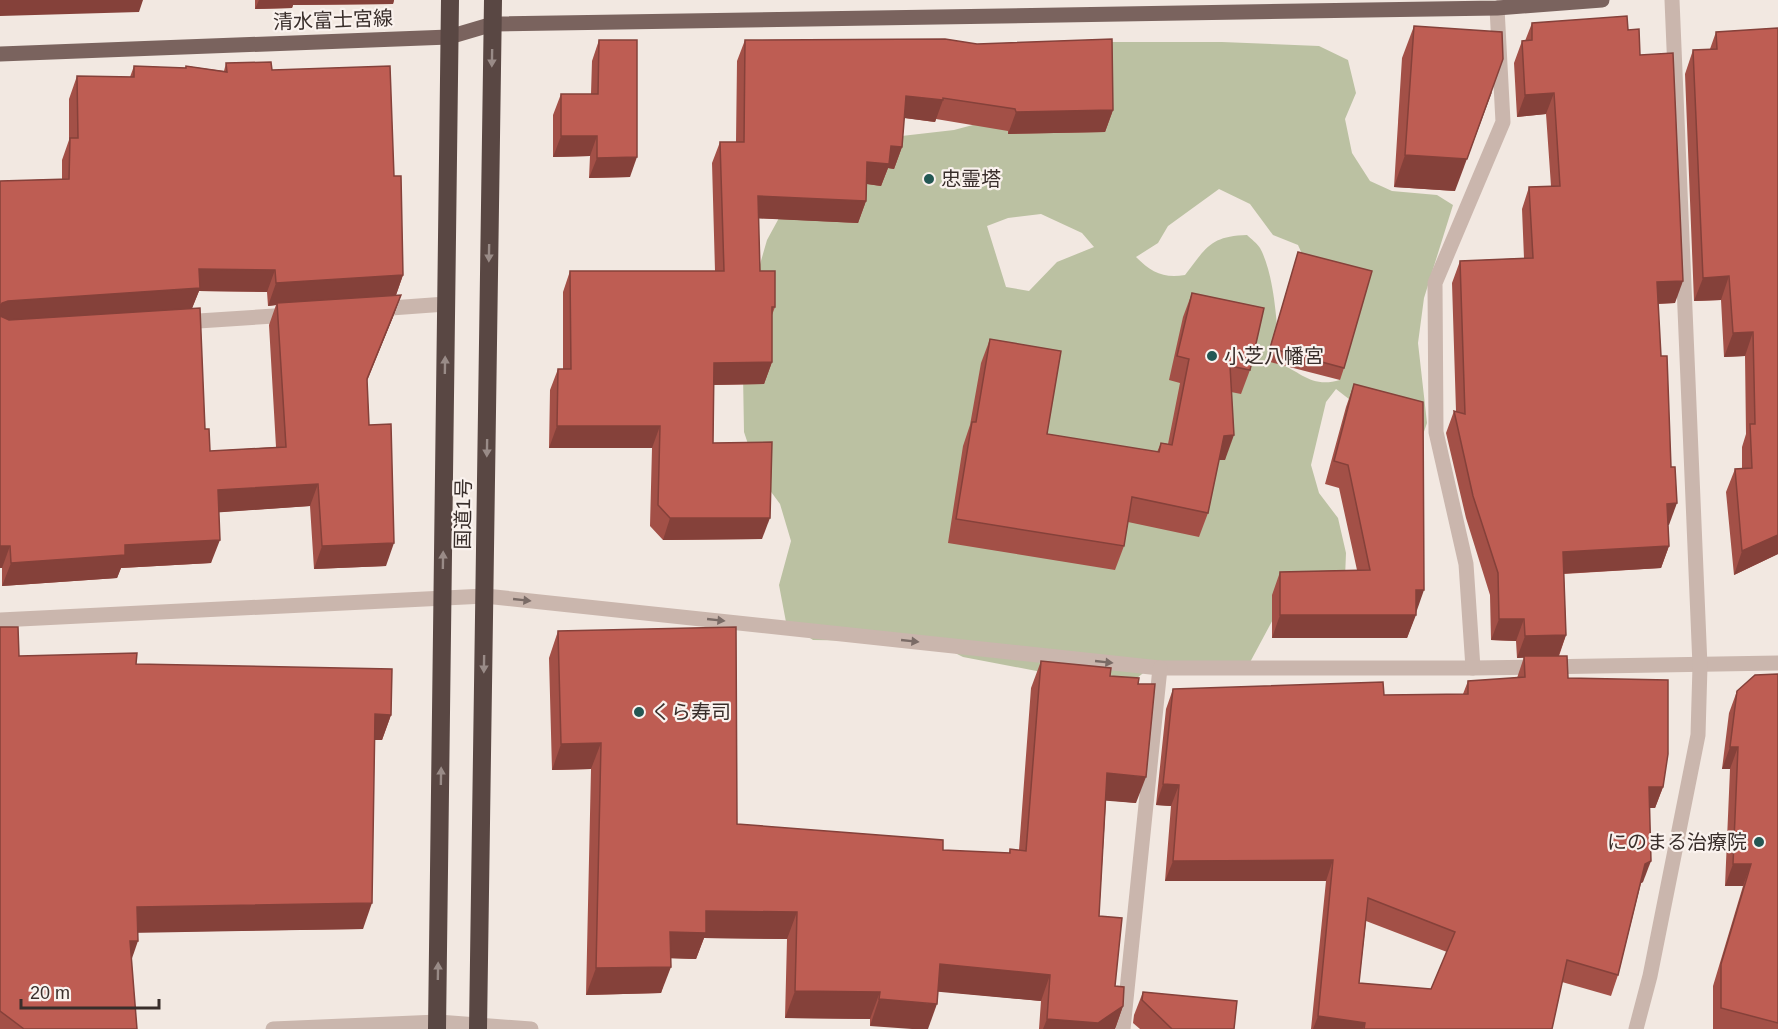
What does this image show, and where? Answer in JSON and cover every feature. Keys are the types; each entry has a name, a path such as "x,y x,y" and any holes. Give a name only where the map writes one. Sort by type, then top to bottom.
{"highway":[{"name":"国道1号","path":"437,1025 450,0"},
{"name":"国道1号","path":"478,1027 493,0"}],"main road":[{"name":"清水富士宮線","path":"0,54 449,37 493,24 1497,8 1602,0"}],"street":[{"path":"1636,1029 1650,976 1698,735 1700,666 1672,0"},
{"path":"1473,668 1466,564 1436,432 1435,283 1503,122 1497,8"},
{"path":"364,310 446,304"},
{"path":"164,323 305,314"},
{"path":"0,620 485,596 1160,668 1473,668 1778,663"},
{"path":"1123,1029 1160,668"},
{"path":"273,1029 437,1025 531,1029"}],"green space":[{"path":"1108,42 1222,42 1319,46 1348,60 1356,93 1345,119 1352,153 1370,181 1392,191 1437,195 1453,205 1424,298 1418,343 1427,423 1417,452 1336,389 1326,402 1311,465 1319,493 1338,518 1346,553 1345,578 1285,597 1248,666 1152,666 1137,678 1052,674 963,657 933,642 813,640 786,622 779,585 791,541 780,504 758,474 744,432 743,374 752,292 767,240 779,218 884,138 954,130 999,118","holes":["1219,189 1250,204 1273,235 1298,245 1310,272 1340,380 1314,381 1279,363 1275,304 1269,273 1260,248 1247,235 1225,238 1210,245 1185,275 1171,276 1158,273 1136,257 1158,243 1168,226","1041,214 1082,233 1094,247 1057,262 1029,291 1006,287 987,226 1008,218"]}],"building":[{"path":"1627,16 1628,30 1639,29 1640,55 1673,53 1683,281 1657,282 1661,356 1667,356 1671,467 1675,467 1677,503 1667,504 1669,546 1563,552 1566,635 1525,636 1524,619 1499,619 1498,573 1473,496 1454,411 1465,414 1460,261 1533,258 1529,187 1560,186 1554,93 1525,95 1522,41 1532,40 1532,23"},
{"path":"1414,26 1502,32 1503,59 1467,159 1405,155"},
{"path":"1778,28 1778,535 1742,551 1735,469 1752,468 1750,424 1755,424 1753,332 1733,333 1729,276 1703,278 1693,50 1717,49 1716,32"},
{"path":"945,39 977,44 1112,39 1113,110 1016,112 1015,109 943,98 943,100 906,96 902,147 891,146 889,164 867,162 866,201 758,196 760,271 775,271 775,307 772,307 772,362 714,363 713,443 772,442 770,518 670,518 658,505 660,426 557,426 558,369 571,369 570,271 724,271 720,142 744,142 745,40"},
{"path":"599,40 637,40 637,157 597,158 597,136 561,136 561,94 598,94"},
{"path":"271,62 272,70 390,66 394,176 401,176 403,275 276,283 275,270 199,269 200,288 8,301 2,303 0,308 0,181 69,179 70,138 78,138 77,76 134,77 134,66 186,68 186,66 227,72 226,63"},
{"path":"1298,252 1372,271 1344,368 1270,348"},
{"path":"1192,293 1264,308 1250,370 1230,366 1234,435 1224,436 1208,513 1132,497 1124,546 956,519 972,422 976,422 990,339 1061,351 1047,434 1159,452 1161,443 1172,445 1189,359 1177,356"},
{"path":"401,295 367,379 369,425 391,424 394,543 322,546 318,484 218,490 220,540 125,545 125,555 11,563 10,546 0,546 0,316 9,320 200,308 205,429 209,429 210,451 286,447 277,303"},
{"path":"1354,384 1423,402 1424,590 1416,590 1416,615 1280,615 1280,572 1370,570 1348,465 1334,461"},
{"path":"0,627 18,627 19,656 137,653 136,664 392,669 391,715 375,714 372,903 137,907 138,941 130,941 137,1029 24,1029 0,1011"},
{"path":"736,627 737,824 943,840 943,850 1010,853 1010,849 1026,851 1041,661 1111,668 1110,676 1139,678 1138,684 1155,684 1146,777 1107,773 1099,916 1122,918 1115,986 1124,987 1123,1006 1098,1023 1047,1019 1050,975 940,964 937,1004 879,999 880,992 795,991 797,912 706,911 706,933 670,932 671,967 596,968 601,743 561,744 558,631"},
{"path":"1524,656 1567,656 1568,678 1668,680 1668,754 1663,787 1649,787 1651,861 1645,864 1618,975 1567,960 1552,1029 1364,1029 1365,1023 1318,1016 1333,860 1173,861 1179,785 1163,784 1173,689 1383,682 1384,695 1468,694 1468,681 1525,677","holes":["1368,898 1455,932 1431,989 1359,983"]},
{"path":"1778,674 1778,1023 1721,1008 1721,964 1751,864 1733,864 1738,747 1730,747 1737,691 1755,675"},
{"path":"1143,992 1237,1001 1234,1029 1172,1029 1142,1000"}],"place":[{"name":"忠霊塔","path":"929,179"},
{"name":"小芝八幡宮","path":"1212,356"},
{"name":"くら寿司","path":"639,712"},
{"name":"にのまる治療院","path":"1759,842"}]}
